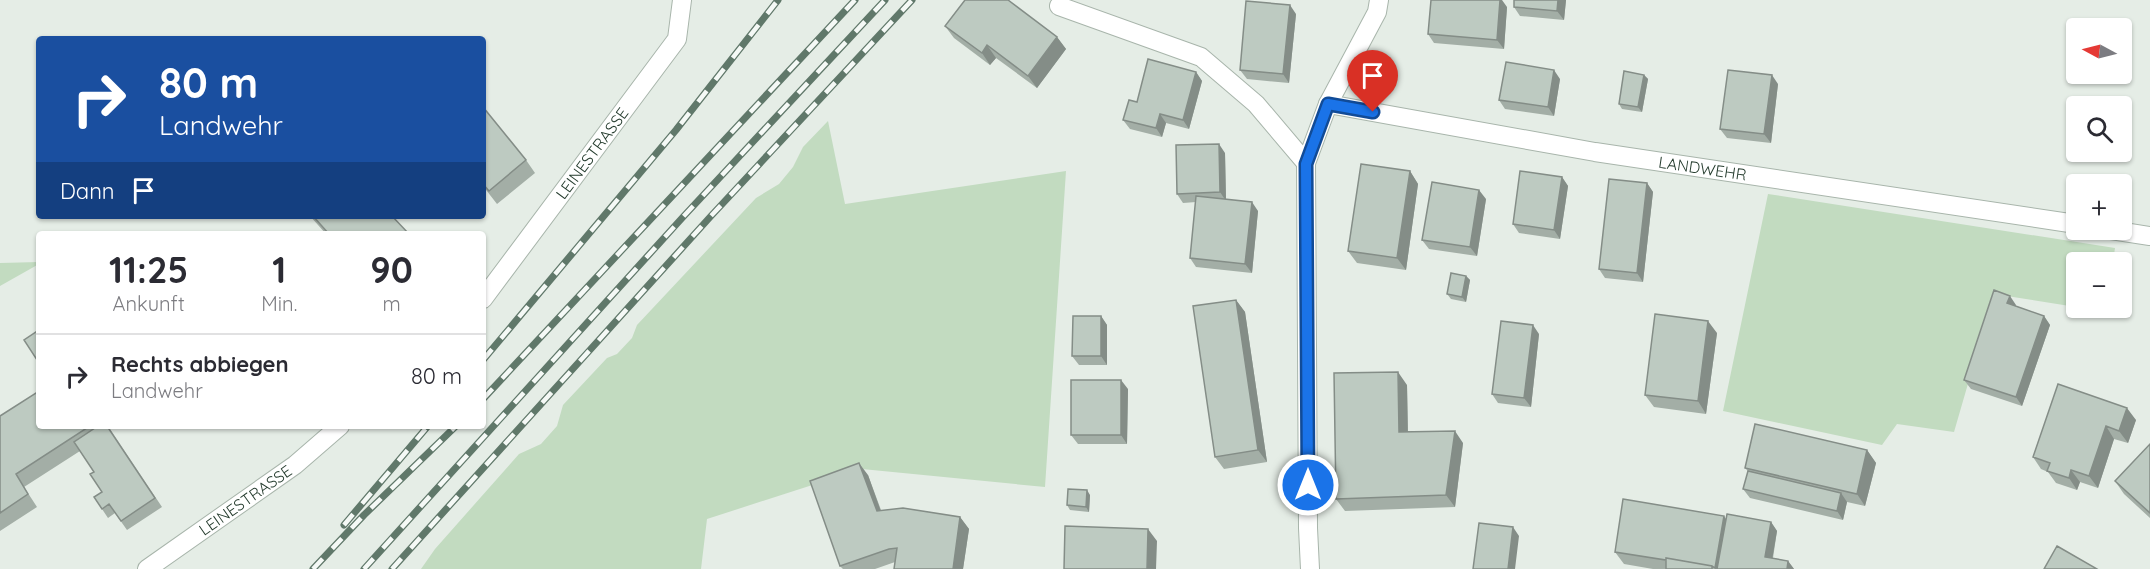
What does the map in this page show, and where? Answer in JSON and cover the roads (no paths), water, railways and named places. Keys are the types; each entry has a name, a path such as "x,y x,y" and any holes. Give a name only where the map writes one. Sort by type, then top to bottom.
{"street":[{"name":"LEINESTRASSE","path":"486,295 677,39 682,0"},
{"path":"1310,569 1306,164 1328,104 1377,12 1379,0"},
{"path":"1059,6 1201,57 1256,104 1306,164"},
{"name":"LANDWEHR","path":"1328,104 1595,152 2066,223"},
{"path":"2132,233 2150,236"},
{"name":"LEINESTRASSE","path":"147,569 295,465 337,429"}],"railway":[{"path":"486,356 676,130 778,0"},
{"path":"486,396 855,0"},
{"path":"364,569 683,217 885,0"},
{"path":"392,569 711,216 912,0"},
{"path":"344,525 425,429"},
{"path":"313,569 364,515 453,429"}]}
